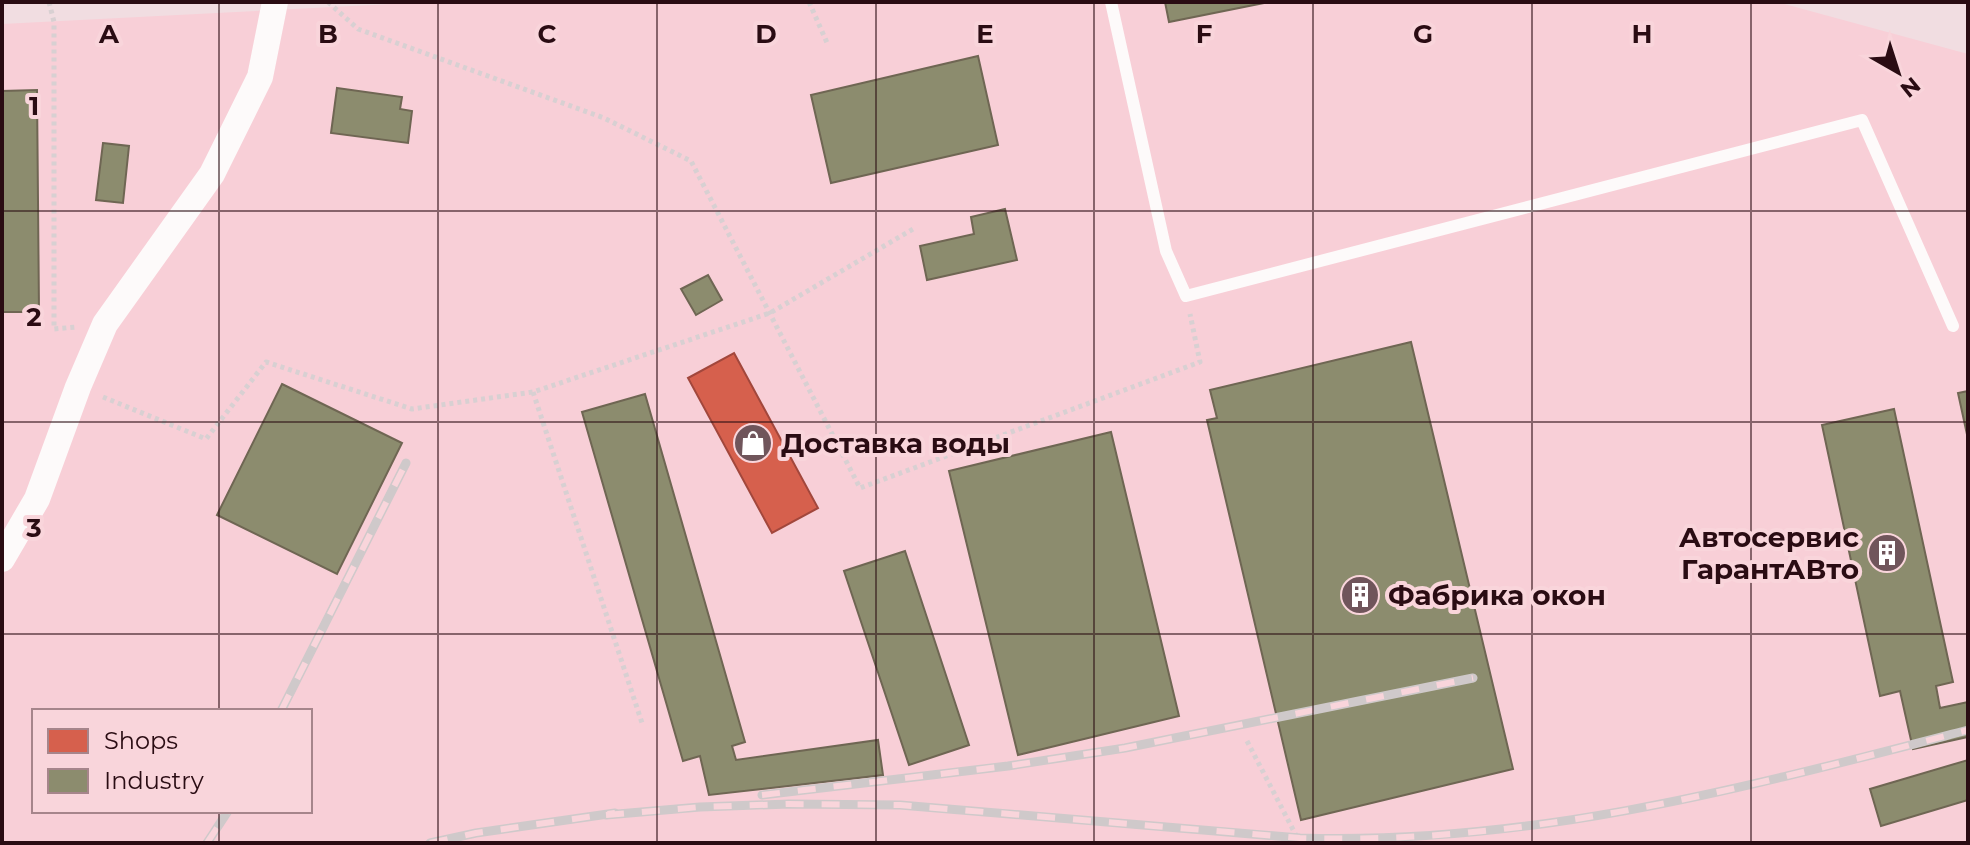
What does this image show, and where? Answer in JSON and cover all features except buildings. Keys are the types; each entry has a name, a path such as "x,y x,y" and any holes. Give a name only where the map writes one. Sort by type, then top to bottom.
{"street":[{"path":"2,559 37,499 105,324 212,174 260,77 275,2"}],"lane":[{"path":"1111,2 1166,251 1186,296 1862,120 1953,326"}],"path":[{"path":"49,2 54,22 54,329 105,324"},
{"path":"328,2 358,29 604,118 691,161 860,488 1200,362 1186,296"},
{"path":"809,2 828,45"},
{"path":"78,387 206,439 266,362 412,409 533,392 770,313 913,229"},
{"path":"533,392 643,726"},
{"path":"1247,741 1300,843"}],"shaded area":[{"path":"431,2 1777,2 1968,54 1968,843 2,843 2,24"}],"railway":[{"path":"282,709 406,463"},
{"path":"762,795 1008,766 1125,748 1473,678"},
{"path":"606,815 700,807 900,805 1300,838 1387,838 1472,832 1638,808 1720,792 1968,730"},
{"path":"207,843 227,813"},
{"path":"430,843 476,833 615,813"}],"place":[{"name":"Доставка воды","path":"753,443"},
{"name":"Автосервис ГарантАВто","path":"1887,553"},
{"name":"Фабрика окон","path":"1360,595"}]}
